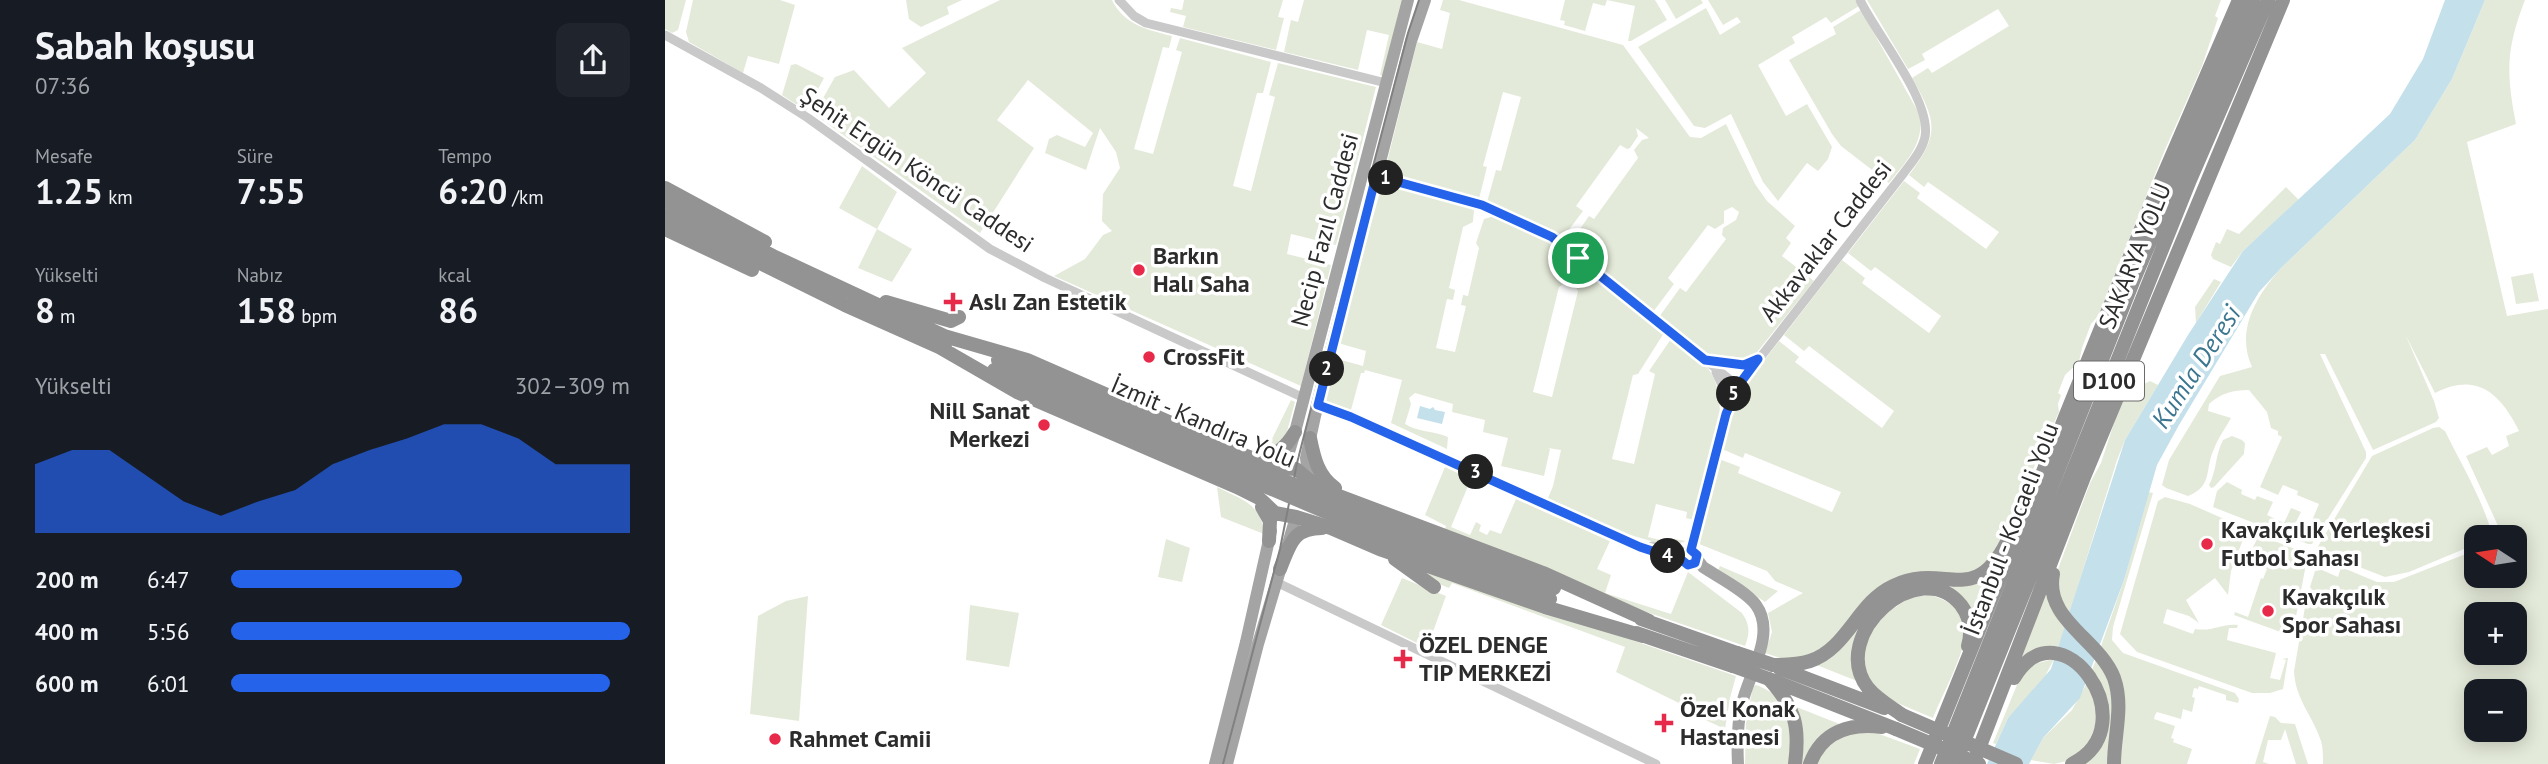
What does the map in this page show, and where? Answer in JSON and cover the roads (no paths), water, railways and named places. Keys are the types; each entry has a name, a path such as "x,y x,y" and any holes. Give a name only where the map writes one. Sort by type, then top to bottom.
{"highway":[{"path":"1925,764 2164,174 2239,0"},
{"name":"İstanbul - Kocaeli Yolu","path":"1941,764 2135,277 2253,0"},
{"name":"SAKARYA YOLU","path":"1955,764 2165,243 2268,0"},
{"path":"1973,764 2130,365 2283,0"},
{"path":"2164,174 2235,40"},
{"path":"665,188 718,215 848,299"},
{"name":"İzmit - Kandıra Yolu","path":"665,201 848,299"},
{"name":"İzmit - Kandıra Yolu","path":"665,215 1392,541 1552,594 1649,621 1735,660"},
{"path":"665,229 759,273 848,299 946,320 954,321 959,317"},
{"path":"2130,365 2165,243"},
{"path":"942,341 1027,360 1253,459 1278,468 1296,468 1309,480 1339,496 1543,573 1649,621"},
{"path":"942,341 1017,393 1242,489 1259,498 1270,510 1283,516 1296,517 1329,528 1382,550 1545,607 1643,636"},
{"path":"1253,459 1277,453 1289,443 1295,432"},
{"path":"1310,438 1313,456 1323,477 1357,503"},
{"path":"1771,672 1825,654 1874,598 1891,587 1926,578 1970,579 1989,570 1999,558 2052,453"},
{"path":"1242,489 1251,485 1254,480 1256,471 1253,459"},
{"path":"1270,510 1264,496 1264,485 1278,468"},
{"path":"1296,517 1304,512 1310,499 1312,491 1309,480"},
{"path":"1242,489 1268,517 1269,541"},
{"path":"1329,528 1320,520 1319,507 1325,499 1339,496"},
{"path":"2067,522 2053,570 2051,590 2056,606 2067,621 2099,652 2111,670 2119,704 2114,764"},
{"path":"1278,575 1297,534 1308,528 1329,528"},
{"path":"1382,550 1434,587"},
{"path":"1902,715 1867,687 1860,672 1858,656 1864,631 1876,614 1891,600 1918,590 1936,590 1950,595 1963,608 1968,616 1971,636 1957,685"},
{"name":"İzmit - Kandıra Yolu","path":"1552,594 1643,636 1735,660"},
{"path":"1996,710 2022,665 2039,655 2056,654 2078,663 2101,697 2103,712 2100,730 2089,752 2072,764"},
{"path":"1735,660 1902,715 2017,764"},
{"path":"1771,672 1823,699 1979,764"},
{"path":"1771,672 1793,711 1797,738 1795,764"},
{"path":"1810,764 1822,742 1842,729 1863,726 1896,729"}],"main road":[{"name":"Necip Fazıl Caddesi","path":"1278,468 1289,452 1295,432 1408,0"},
{"name":"Necip Fazıl Caddesi","path":"1309,480 1306,458 1318,405 1411,41 1426,0"},
{"path":"1215,764 1269,541 1272,521 1270,510"},
{"path":"1227,764 1296,517"},
{"path":"1689,557 1752,600 1763,620 1763,641 1742,705 1737,738 1738,764"},
{"path":"1689,557 1751,610 1756,625 1755,639 1734,710 1731,764"}],"street":[{"path":"1119,0 1134,16 1146,23 1386,83"},
{"name":"Akkavaklar Caddesi","path":"1689,557 1726,414 1738,386 1922,148 1925,122 1917,97 1860,0"},
{"name":"Şehit Ergün Köncü Caddesi","path":"665,35 761,88 812,121 990,249 1045,278 1304,398"},
{"path":"1362,172 1482,205 1552,237 1738,386"},
{"path":"1705,360 1744,365 1758,359"},
{"path":"1705,360 1718,375 1723,387 1726,414"},
{"path":"1318,405 1351,417 1630,542 1689,557"},
{"path":"1278,575 1656,764"}],"water":[{"name":"Kumla Deresi","path":"2445,0 2485,0 2452,79 2415,140 2259,292 2157,465 2124,580 2080,698 2043,738 2029,764 1987,764 2008,718 2051,669 2125,440 2188,335 2243,251 2390,114 2423,59"},
{"path":"1420,406 1445,412 1442,424 1417,418"}],"tram line":[{"path":"1223,764 1280,549 1297,463 1371,174 1419,0"}],"place":[{"name":"Barkın Halı Saha","path":"1139,270"},
{"name":"Aslı Zan Estetik","path":"953,302"},
{"name":"CrossFit","path":"1149,357"},
{"name":"Nill Sanat Merkezi","path":"1044,425"},
{"name":"Kavakçılık Yerleşkesi Futbol Sahası","path":"2207,544"},
{"name":"Kavakçılık Spor Sahası","path":"2268,611"},
{"name":"ÖZEL DENGE TIP MERKEZİ","path":"1403,659"},
{"name":"Özel Konak Hastanesi","path":"1664,723"},
{"name":"Rahmet Camii","path":"775,739"}]}
